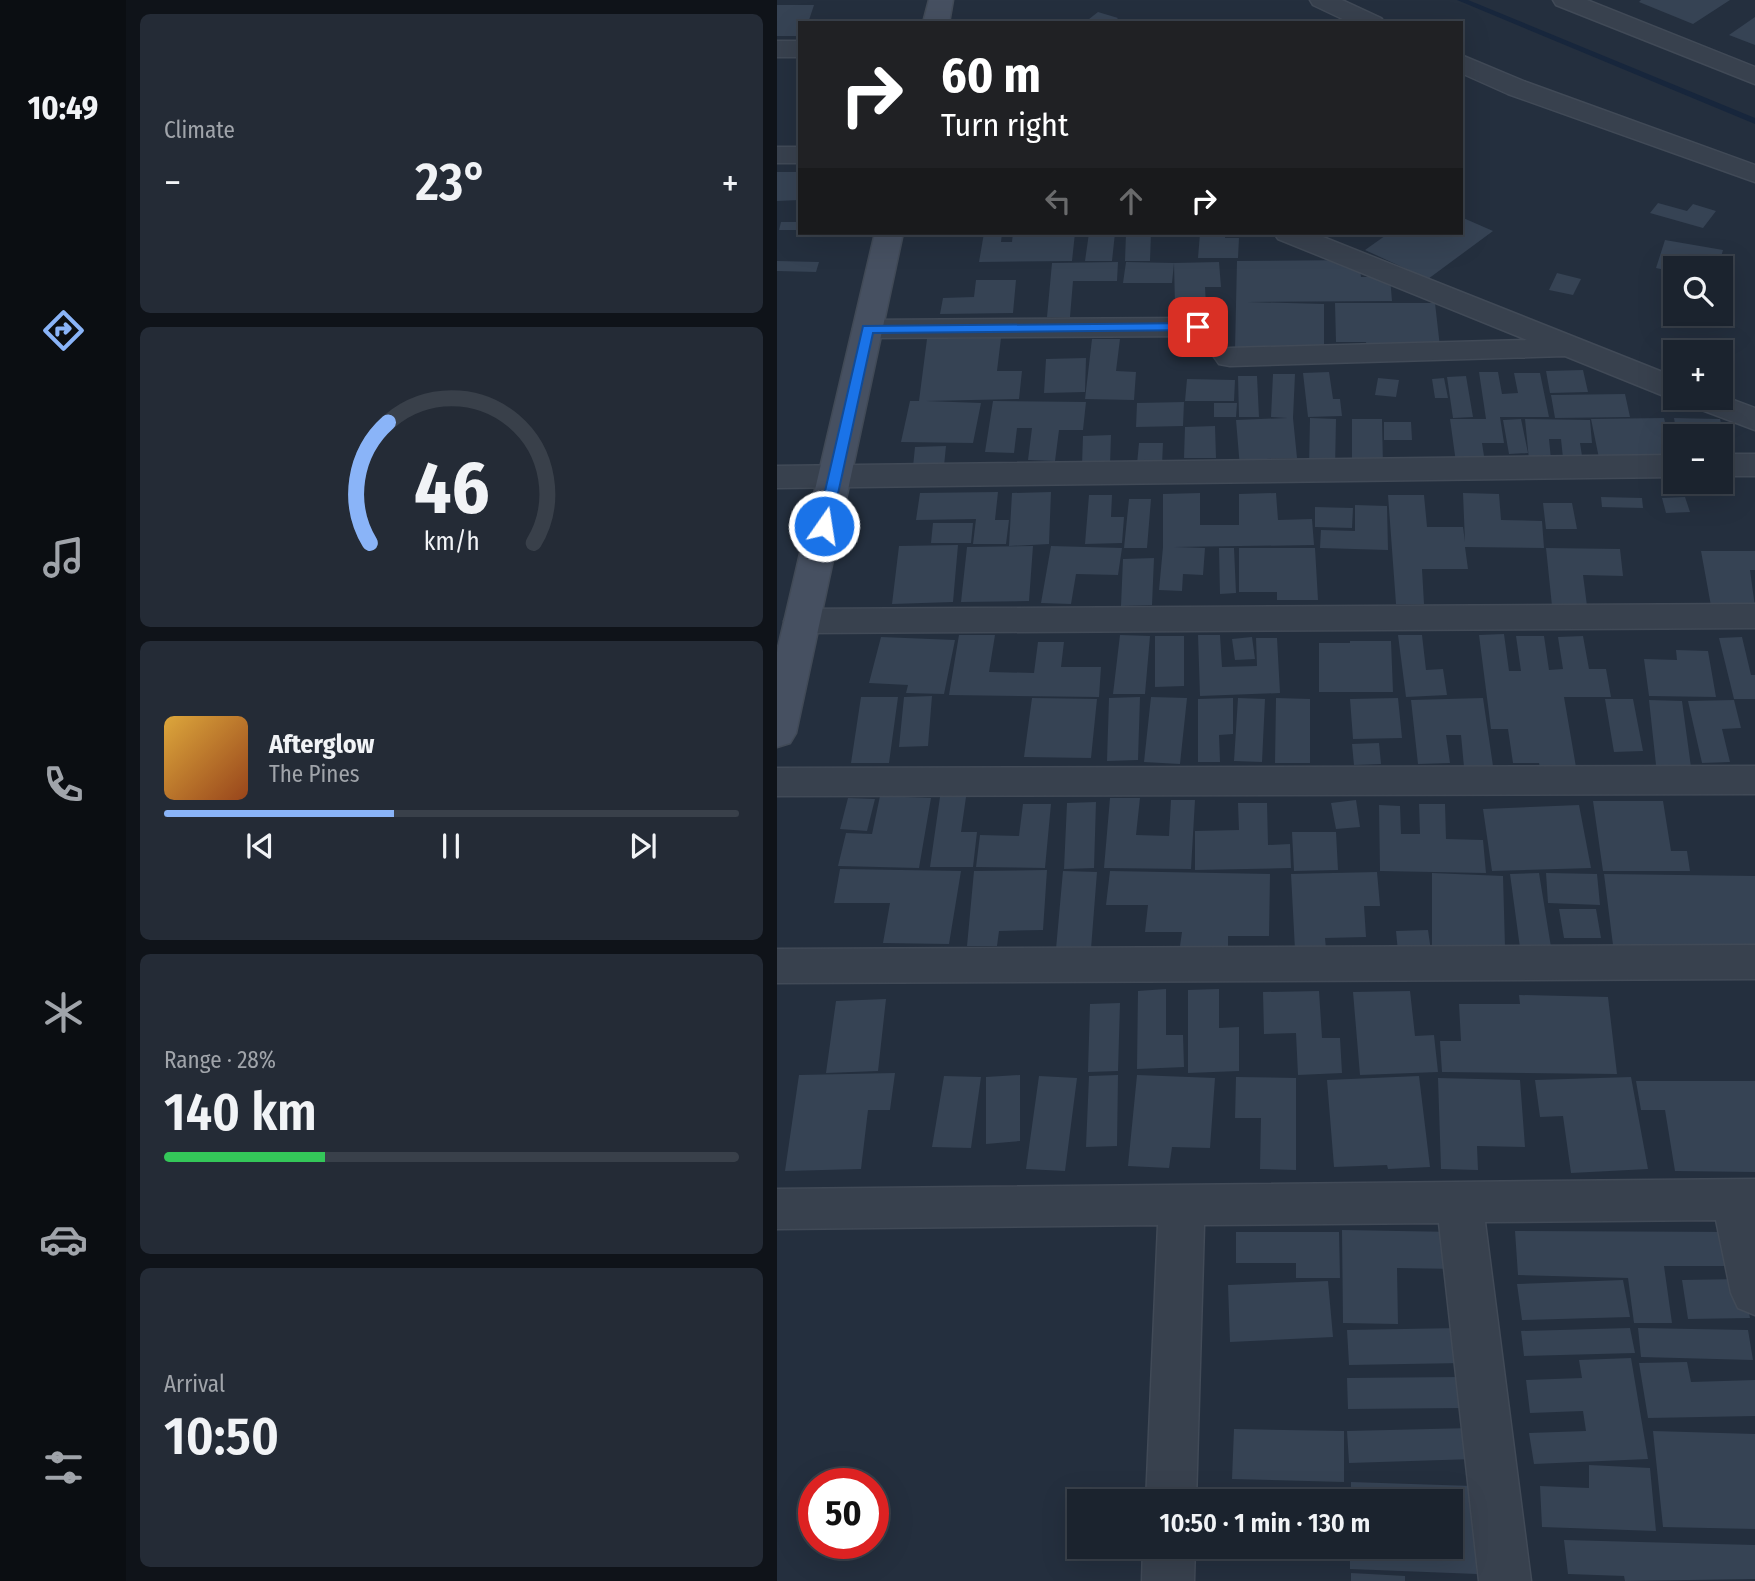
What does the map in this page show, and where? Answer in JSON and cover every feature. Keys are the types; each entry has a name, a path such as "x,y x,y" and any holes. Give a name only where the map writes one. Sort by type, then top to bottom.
{"main road":[{"path":"936,21 941,0"},
{"path":"777,733 889,235"}],"street":[{"path":"1322,0 1368,21"},
{"path":"1584,3 1755,76"},
{"path":"777,49 798,49"},
{"path":"1463,64 1517,88 1755,174"},
{"path":"777,155 798,155"},
{"path":"1293,235 1663,384"},
{"path":"868,329 1198,327"},
{"path":"1230,357 1572,348"},
{"path":"1730,410 1755,420"},
{"path":"1733,465 1755,465"},
{"path":"777,477 1663,466"},
{"path":"802,621 1755,616"},
{"path":"777,782 1755,780"},
{"path":"777,967 1755,962"},
{"path":"777,1209 1745,1199 1755,1293"},
{"path":"1460,1202 1505,1581"},
{"path":"1171,1489 1182,1205"},
{"path":"1168,1581 1169,1559"}],"building":[{"path":"1730,0 1693,24 1639,2"},
{"path":"777,5 814,5 809,21 798,21 798,36 777,36"},
{"path":"1098,12 1118,18 1115,21 1087,21"},
{"path":"1755,17 1755,45 1729,35"},
{"path":"777,172 798,172 798,200 777,201"},
{"path":"1658,203 1687,211 1693,204 1716,211 1703,228 1650,213"},
{"path":"1463,218 1493,231 1428,279 1365,250 1386,235 1463,235"},
{"path":"781,222 798,222 798,230 779,230"},
{"path":"984,235 1002,235 1001,242 1012,242 1013,235 1075,235 1072,261 979,262"},
{"path":"1089,235 1115,235 1112,261 1085,261"},
{"path":"1126,235 1151,235 1150,261 1125,261"},
{"path":"1200,235 1239,238 1238,258 1198,258"},
{"path":"1665,240 1723,250 1721,256 1663,256 1663,269 1656,268"},
{"path":"1359,260 1361,277 1390,277 1392,301 1247,302 1324,304 1324,348 1235,349 1237,261"},
{"path":"777,261 819,262 816,272 777,271"},
{"path":"1118,262 1117,281 1073,281 1070,317 1047,317 1052,263"},
{"path":"1126,262 1174,263 1172,283 1123,283"},
{"path":"1219,262 1221,287 1205,287 1206,305 1175,305 1174,263"},
{"path":"1557,273 1581,279 1573,295 1549,290"},
{"path":"976,280 1016,280 1013,313 940,314 943,298 974,297"},
{"path":"1335,303 1435,303 1440,347 1367,349 1366,342 1336,342"},
{"path":"1197,306 1201,316 1176,319 1173,310"},
{"path":"1001,338 997,371 1022,371 1019,399 926,401 981,403 973,443 901,442 910,401 919,401 927,339"},
{"path":"1092,339 1120,339 1116,371 1136,372 1134,400 1085,399"},
{"path":"1086,358 1085,392 1044,393 1046,359"},
{"path":"1583,370 1588,392 1550,393 1546,371"},
{"path":"1329,372 1333,399 1340,399 1342,416 1308,417 1303,373"},
{"path":"1479,372 1498,372 1502,394 1518,393 1514,373 1540,373 1549,417 1500,417 1504,443 1482,443 1486,469 1457,470 1450,419 1486,419"},
{"path":"1273,374 1295,374 1293,418 1297,458 1266,459 1267,467 1240,468 1236,420 1288,418 1271,417"},
{"path":"1238,376 1257,376 1259,417 1239,417"},
{"path":"1466,376 1473,417 1453,418 1447,377"},
{"path":"1378,378 1399,380 1396,397 1375,395"},
{"path":"1444,378 1448,398 1435,398 1432,379"},
{"path":"1187,379 1235,380 1234,401 1185,401"},
{"path":"1625,394 1630,417 1555,418 1551,395"},
{"path":"993,401 1086,402 1083,430 1059,430 1055,461 1028,460 1032,428 1017,428 1014,453 985,452"},
{"path":"1184,402 1183,426 1136,427 1137,403"},
{"path":"1214,403 1237,403 1236,417 1214,417"},
{"path":"1310,418 1336,419 1335,469 1309,469"},
{"path":"1664,418 1663,464 1601,468 1591,419"},
{"path":"1674,418 1720,419 1721,424 1675,424"},
{"path":"1352,419 1382,419 1383,466 1352,466"},
{"path":"1521,419 1528,453 1509,454 1503,420"},
{"path":"1525,419 1590,420 1592,443 1580,443 1584,469 1564,468 1561,439 1549,439 1552,470 1530,470"},
{"path":"1384,422 1411,422 1412,440 1384,440"},
{"path":"1215,426 1216,458 1184,458 1185,427"},
{"path":"1111,435 1110,465 1082,465 1083,436"},
{"path":"1139,443 1163,443 1162,465 1137,464"},
{"path":"946,446 944,466 913,467 915,447"},
{"path":"998,492 995,520 1009,520 1006,544 973,544 976,519 916,520 920,493"},
{"path":"1051,492 1049,544 1009,546 1012,493"},
{"path":"1200,493 1200,525 1239,525 1239,494 1276,493 1278,520 1312,519 1314,545 1174,547 1205,548 1203,575 1183,574 1182,591 1159,590 1163,547 1163,494"},
{"path":"1463,493 1499,494 1501,520 1542,521 1544,548 1465,547 1468,569 1422,569 1424,604 1396,604 1388,495 1424,495 1427,527 1463,527 1465,542"},
{"path":"1089,495 1112,495 1111,517 1124,517 1122,543 1085,544"},
{"path":"1601,497 1642,498 1643,508 1602,507"},
{"path":"1685,497 1690,512 1666,513 1662,498"},
{"path":"1129,499 1151,499 1147,548 1124,548"},
{"path":"1543,503 1572,503 1577,529 1546,529"},
{"path":"1355,505 1387,506 1388,550 1320,548 1321,530 1355,531"},
{"path":"1315,507 1353,508 1352,528 1315,527"},
{"path":"933,523 973,523 971,543 931,543"},
{"path":"958,545 953,602 892,604 899,546"},
{"path":"1033,546 1029,601 961,602 967,547"},
{"path":"1051,546 1122,548 1118,575 1076,574 1071,604 1041,603"},
{"path":"1219,548 1234,548 1236,593 1220,594"},
{"path":"1239,548 1315,548 1318,600 1277,600 1277,592 1239,592"},
{"path":"1546,548 1620,549 1623,576 1583,575 1587,606 1552,606"},
{"path":"1701,551 1755,551 1755,570 1750,570 1755,607 1711,606"},
{"path":"1154,558 1152,605 1121,606 1123,559"},
{"path":"1504,634 1509,671 1521,671 1516,636 1544,636 1549,670 1563,669 1558,637 1583,636 1589,669 1606,669 1611,697 1564,697 1576,767 1540,768 1539,763 1513,763 1508,729 1491,729 1479,635"},
{"path":"959,635 995,635 989,672 1034,673 1038,642 1064,642 1061,667 1101,667 1099,697 949,695"},
{"path":"1120,635 1150,636 1145,694 1113,694"},
{"path":"1198,635 1220,635 1222,667 1257,666 1256,638 1277,638 1280,693 1200,696"},
{"path":"1398,635 1422,635 1426,670 1443,669 1447,695 1406,697"},
{"path":"1155,636 1184,636 1184,686 1155,687"},
{"path":"881,637 955,640 944,694 906,693 908,685 869,683"},
{"path":"1252,637 1255,659 1235,660 1232,639"},
{"path":"1742,637 1751,675 1755,675 1755,699 1734,699 1719,638"},
{"path":"1391,641 1393,692 1319,692 1319,643"},
{"path":"1676,650 1708,651 1716,697 1649,696 1644,659 1677,660"},
{"path":"932,696 928,746 899,747 904,697"},
{"path":"861,697 898,697 889,763 851,763"},
{"path":"1140,697 1138,760 1107,761 1109,698"},
{"path":"1151,697 1187,698 1180,764 1144,762"},
{"path":"1032,698 1097,699 1091,758 1024,757"},
{"path":"1233,698 1233,734 1219,735 1220,762 1198,762 1198,699"},
{"path":"1238,698 1265,699 1262,762 1234,761"},
{"path":"1276,698 1310,699 1310,763 1275,763"},
{"path":"1398,698 1402,738 1353,739 1350,699"},
{"path":"1483,698 1493,766 1464,767 1461,735 1446,735 1450,763 1418,764 1411,700"},
{"path":"1605,699 1633,699 1643,751 1614,752"},
{"path":"1649,700 1682,701 1691,767 1656,765"},
{"path":"1734,700 1741,728 1722,729 1730,762 1702,763 1688,701"},
{"path":"1379,743 1381,764 1354,765 1352,744"},
{"path":"880,796 931,798 919,868 838,866 846,833 872,834"},
{"path":"940,797 966,797 961,832 977,832 973,867 930,867"},
{"path":"848,798 875,799 867,831 840,829"},
{"path":"1110,798 1140,798 1136,835 1169,836 1171,800 1195,800 1191,869 1104,868"},
{"path":"1356,800 1360,827 1336,829 1331,803"},
{"path":"1593,801 1663,801 1671,851 1687,851 1690,871 1603,871"},
{"path":"1096,802 1094,868 1064,869 1067,803"},
{"path":"1238,803 1267,803 1268,845 1290,844 1291,868 1195,870 1195,831 1239,830"},
{"path":"1023,804 1051,804 1045,868 976,867 980,835 1019,836"},
{"path":"1419,804 1445,804 1446,839 1483,840 1486,873 1380,871 1379,805 1400,806 1401,834 1420,834"},
{"path":"1579,805 1591,868 1492,871 1483,809"},
{"path":"1292,832 1336,832 1338,870 1294,871"},
{"path":"840,869 961,871 949,944 883,943 890,903 834,903"},
{"path":"1047,870 1043,930 999,931 997,946 967,946 974,871"},
{"path":"1063,871 1097,872 1091,949 1056,949"},
{"path":"1110,871 1270,874 1269,936 1228,936 1228,947 1180,946 1182,932 1145,932 1148,905 1106,905"},
{"path":"1377,872 1380,906 1364,906 1366,937 1325,938 1326,949 1295,950 1291,874"},
{"path":"1432,873 1503,876 1505,947 1432,951"},
{"path":"1539,873 1551,947 1520,948 1510,874"},
{"path":"1546,873 1597,874 1600,905 1548,903"},
{"path":"1604,874 1755,876 1755,950 1614,953"},
{"path":"1559,909 1596,909 1601,938 1564,938"},
{"path":"1428,930 1431,951 1398,952 1396,931"},
{"path":"1166,989 1166,1035 1183,1035 1184,1067 1137,1069 1138,991"},
{"path":"1219,989 1219,1028 1239,1027 1239,1071 1188,1073 1188,990"},
{"path":"1319,991 1322,1038 1340,1038 1342,1073 1298,1075 1296,1033 1264,1034 1263,992"},
{"path":"1410,991 1415,1036 1434,1035 1438,1072 1360,1075 1353,992"},
{"path":"1519,995 1608,997 1617,1074 1442,1072 1440,1041 1461,1041 1459,1004 1520,1004"},
{"path":"886,999 878,1071 826,1073 836,1001"},
{"path":"1120,1003 1118,1071 1088,1072 1090,1004"},
{"path":"895,1073 890,1110 868,1110 861,1169 785,1171 799,1075"},
{"path":"1020,1075 1020,1141 986,1144 986,1077"},
{"path":"1118,1075 1117,1146 1086,1147 1089,1076"},
{"path":"1137,1075 1215,1078 1210,1148 1172,1147 1169,1168 1128,1166"},
{"path":"944,1076 981,1077 971,1148 932,1147"},
{"path":"1039,1076 1077,1078 1065,1171 1026,1169"},
{"path":"1419,1076 1430,1167 1334,1167 1327,1080"},
{"path":"1236,1077 1296,1078 1296,1170 1260,1169 1261,1118 1235,1118"},
{"path":"1631,1077 1648,1169 1571,1173 1563,1116 1540,1117 1535,1080"},
{"path":"1438,1078 1520,1080 1525,1147 1477,1146 1478,1170 1441,1169"},
{"path":"1636,1081 1755,1081 1755,1172 1675,1171 1665,1110 1641,1110"},
{"path":"1342,1230 1457,1232 1459,1269 1397,1268 1398,1324 1343,1323"},
{"path":"1515,1231 1734,1232 1739,1266 1664,1266 1672,1323 1634,1323 1628,1278 1518,1275"},
{"path":"1236,1232 1339,1232 1340,1278 1296,1278 1296,1263 1236,1263"},
{"path":"1742,1279 1750,1318 1688,1319 1682,1280"},
{"path":"1623,1280 1630,1317 1522,1320 1517,1284"},
{"path":"1328,1281 1333,1337 1230,1342 1228,1285"},
{"path":"1460,1328 1463,1363 1349,1365 1347,1330"},
{"path":"1630,1328 1635,1353 1524,1356 1521,1331"},
{"path":"1638,1328 1748,1330 1753,1360 1641,1357"},
{"path":"1631,1358 1648,1459 1534,1464 1529,1433 1586,1431 1583,1411 1530,1413 1526,1380 1582,1378 1579,1360"},
{"path":"1687,1362 1691,1382 1755,1380 1755,1416 1648,1418 1639,1363"},
{"path":"1462,1377 1465,1408 1348,1409 1347,1378"},
{"path":"1472,1428 1474,1459 1349,1463 1347,1431"},
{"path":"1234,1429 1344,1431 1344,1482 1232,1479"},
{"path":"1653,1431 1755,1434 1755,1529 1663,1527"},
{"path":"1589,1465 1650,1468 1656,1531 1542,1527 1540,1486 1589,1488"},
{"path":"1351,1482 1473,1486 1477,1574 1350,1569 1350,1559 1463,1559 1463,1489 1351,1489"},
{"path":"1564,1540 1755,1545 1755,1579 1625,1581 1624,1576 1568,1574"},
{"path":"1351,1573 1405,1576 1405,1581 1351,1581"}],"waterway":[{"path":"1461,0 1755,121"}],"route":[{"path":"824,526 868,329 1198,327"}]}
